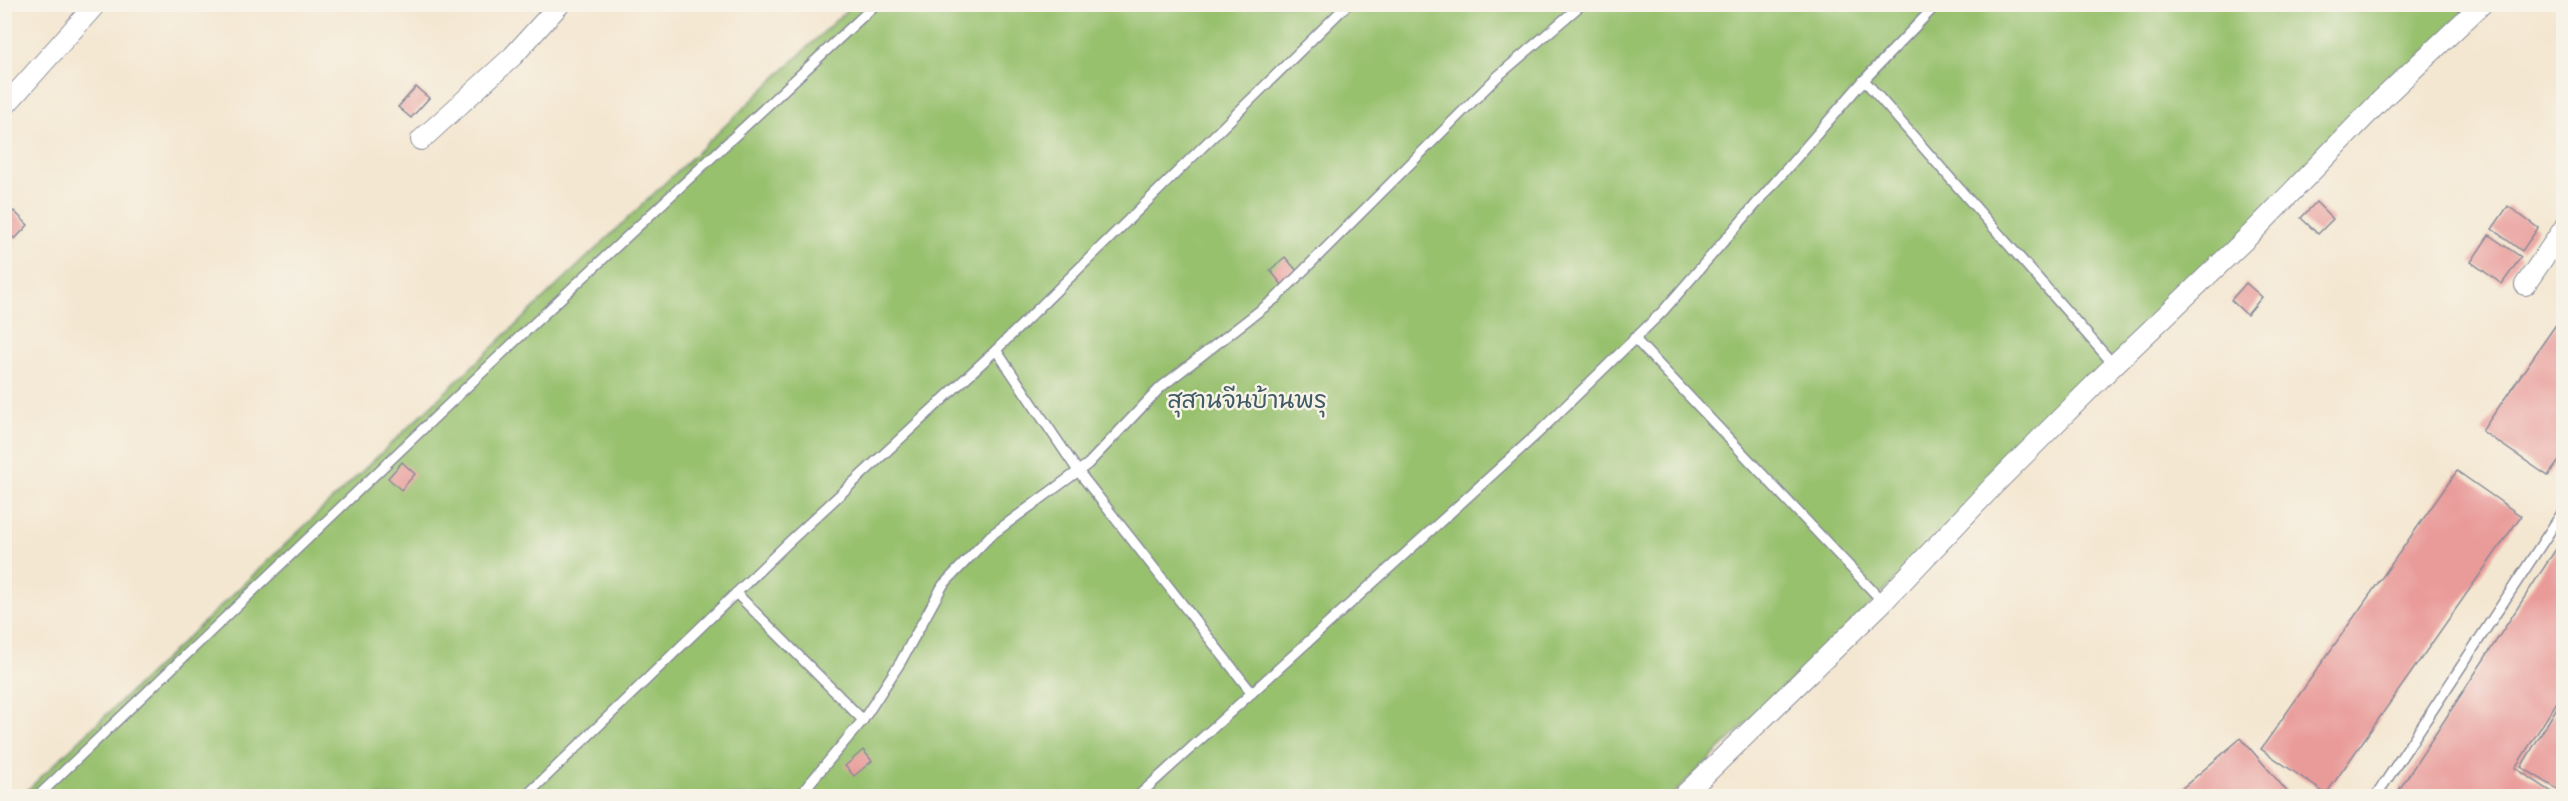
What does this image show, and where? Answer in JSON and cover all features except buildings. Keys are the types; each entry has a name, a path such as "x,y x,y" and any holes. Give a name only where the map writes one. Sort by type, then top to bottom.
{"street":[{"path":"4,107 96,4"},
{"path":"421,140 513,56 560,4"},
{"path":"1683,796 1883,602 1995,484 2114,365 2185,300 2382,99 2482,4"},
{"path":"2524,285 2564,228"}],"lane":[{"path":"38,796 512,344 876,4"},
{"path":"526,796 736,593 996,350 1348,4"},
{"path":"799,796 863,720 900,663 943,585 990,536 1088,464 1161,387 1276,298 1498,76 1582,4"},
{"path":"1138,796 1536,435 1663,311 1864,80 1937,4"},
{"path":"1864,80 2114,365"},
{"path":"1634,339 1883,602"},
{"path":"996,350 1078,471 1252,693"},
{"path":"2376,796 2564,510"},
{"path":"736,593 863,720"}],"green space":[{"name":"สุสานจีนบ้านพรุ","path":"852,5 2472,5 1877,598 1671,796 21,796"}]}
